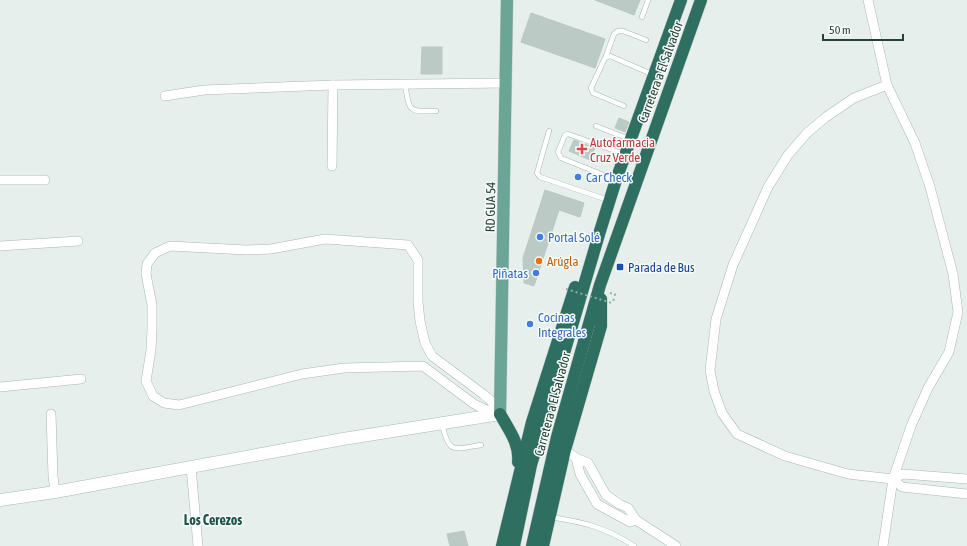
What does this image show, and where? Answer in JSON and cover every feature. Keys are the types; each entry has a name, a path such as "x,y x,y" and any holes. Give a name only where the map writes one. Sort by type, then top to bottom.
{"highway":[{"name":"Carretera a El Salvador","path":"514,546 531,465 600,231 616,180 681,0"},
{"name":"Carretera a El Salvador","path":"532,546 557,437 600,285 701,0"},
{"path":"502,546 516,481 532,422 586,254 600,231"},
{"path":"543,546 548,517 565,450 601,326 600,285"},
{"path":"500,414 515,429 520,431 525,430 532,422"},
{"path":"500,414 518,449 516,481"}],"main road":[{"name":"RD GUA 54","path":"500,414 507,0"}],"street":[{"path":"868,0 887,85 915,144 930,187 953,274 958,312 949,352 928,388 911,426 893,479 883,546"},
{"path":"165,96 204,90 333,85 506,83"},
{"path":"332,166 333,85"},
{"path":"887,85 854,98 826,116 802,139 788,156 768,187 733,265 716,319 710,370 714,391 722,413 737,434 785,456 848,474 893,479 903,474 967,479"},
{"path":"0,180 45,180"},
{"path":"325,239 408,245 418,260 418,302 420,321 425,343 432,356 482,394 491,402 500,414 474,404 423,366 344,368 302,374 179,405 164,403 153,396 146,381 152,329 152,305 146,274 147,264 155,253 170,246 246,250 271,249 325,239"},
{"path":"0,246 78,241"},
{"path":"423,366 432,356"},
{"path":"0,387 81,379"},
{"path":"51,414 55,492"},
{"path":"0,500 191,468 343,439 500,414"},
{"path":"565,450 576,458 580,474 597,504 630,522 636,520 676,546"},
{"path":"191,468 198,546"},
{"path":"893,479 902,487 967,494"}],"lane":[{"path":"642,17 648,0"},
{"path":"624,106 596,95 591,88 606,56 614,34 618,31 623,31 646,40"},
{"path":"606,56 610,56 654,75"},
{"path":"405,85 409,104 412,110 415,112 436,111"},
{"path":"596,126 631,140"},
{"path":"549,131 537,173 540,177 610,201"},
{"path":"616,180 561,158 558,152 565,136 568,134 626,155"},
{"path":"442,423 446,442 450,447 456,449 482,445"},
{"path":"548,517 576,521 602,528 618,535 634,546"}],"path":[{"path":"566,289 612,304 615,294"}],"building":[{"path":"595,0 640,0 634,15"},
{"path":"531,13 605,39 595,68 521,42"},
{"path":"422,47 442,47 442,74 421,74"},
{"path":"619,118 629,122 625,132 615,128"},
{"name":"Autofarmacia Cruz Verde","path":"574,140 595,148 590,160 569,151"},
{"name":"Portal Solé","path":"545,190 584,203 580,217 559,210 534,286 524,283 523,258"},
{"path":"464,531 468,546 450,546 447,534"}],"place":[{"name":"Autofarmacia Cruz Verde","path":"582,149"},
{"name":"Car Check","path":"578,177"},
{"name":"Portal Solé","path":"540,237"},
{"name":"Arúgla","path":"539,261"},
{"name":"Parada de Bus","path":"620,267"},
{"name":"Piñatas","path":"536,273"},
{"name":"Cocinas Integrales","path":"530,324"}],"district":[{"name":"Los Cerezos","path":"213,520"}]}
